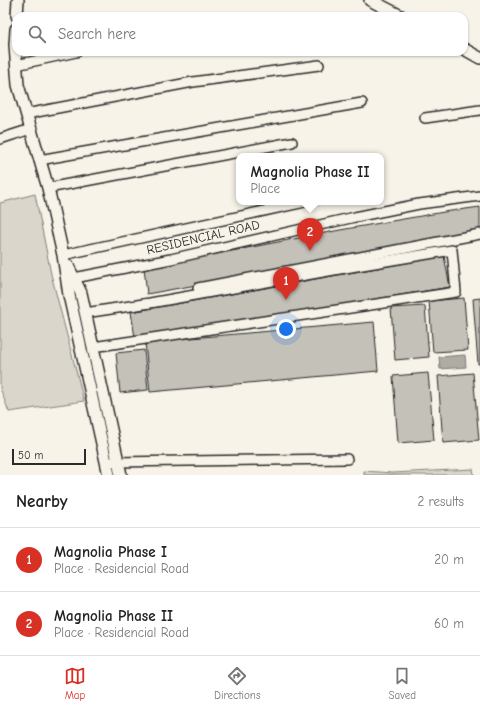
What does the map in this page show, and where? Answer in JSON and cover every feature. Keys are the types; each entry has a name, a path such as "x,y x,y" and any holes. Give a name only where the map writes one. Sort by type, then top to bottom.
{"street":[{"path":"17,12 18,0"},
{"path":"370,0 393,12"},
{"path":"468,51 480,58"},
{"path":"16,56 18,85 48,188 63,255 69,295 108,475"},
{"path":"16,65 58,56"},
{"path":"26,114 193,82 319,65"},
{"path":"40,160 362,103"},
{"path":"425,118 480,110"},
{"path":"0,139 30,129"},
{"path":"48,188 292,142"},
{"name":"RESIDENCIAL ROAD","path":"74,278 171,259 311,226 418,204 480,196"},
{"path":"63,255 291,205"},
{"path":"85,311 480,234"},
{"path":"85,311 150,303 452,250 456,292 93,347"},
{"path":"63,255 81,293 121,475"},
{"path":"106,462 348,460"}],"shaded area":[{"path":"35,194 51,274 84,401 9,412 0,388 0,203"},
{"path":"465,355 466,367 440,369 439,357"},
{"path":"473,469 474,475 364,475 364,471 392,473"}],"building":[{"path":"480,207 480,233 147,294 144,268 340,230"},
{"path":"444,256 450,287 135,338 131,312"},
{"path":"464,298 468,350 433,352 429,301"},
{"path":"480,298 480,364 478,364 473,299"},
{"path":"425,306 429,357 395,360 391,308"},
{"path":"374,322 378,371 150,392 145,342"},
{"path":"144,350 148,390 120,393 116,353"},
{"path":"428,373 434,440 398,443 393,376"},
{"path":"473,373 479,440 443,443 438,376"}],"place":[{"name":"Magnolia Phase II","path":"310,251"},
{"name":"Magnolia Phase I","path":"286,300"}]}
